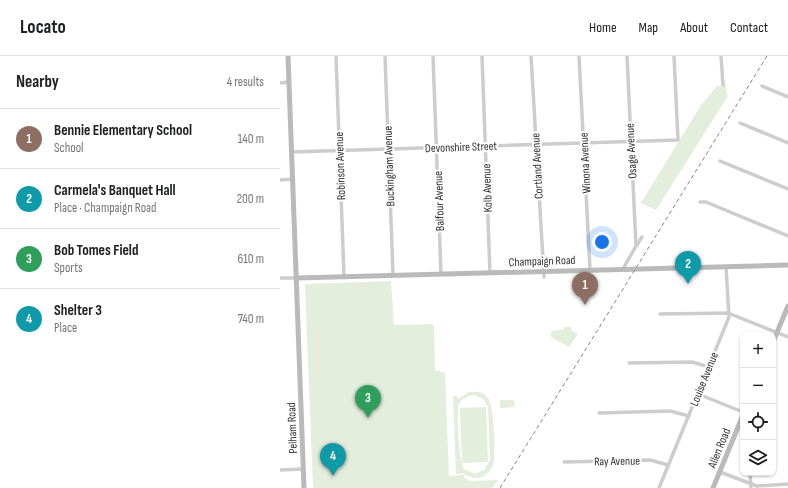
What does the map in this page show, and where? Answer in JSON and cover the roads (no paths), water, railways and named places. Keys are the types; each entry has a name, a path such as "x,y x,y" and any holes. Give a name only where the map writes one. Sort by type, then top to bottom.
{"main road":[{"name":"Pelham Road","path":"288,56 304,488"},
{"name":"Champaign Road","path":"297,278 490,273 543,274 590,270 788,265"},
{"path":"777,333 788,306"},
{"name":"Allen Road","path":"713,488 740,427"}],"street":[{"name":"Robinson Avenue","path":"336,56 344,277"},
{"name":"Buckingham Avenue","path":"385,56 393,275"},
{"name":"Balfour Avenue","path":"433,56 442,274"},
{"name":"Kolb Avenue","path":"482,56 490,273"},
{"name":"Cortland Avenue","path":"531,56 543,274"},
{"name":"Winona Avenue","path":"579,56 590,270"},
{"name":"Osage Avenue","path":"627,56 636,246"},
{"name":"Devonshire Street","path":"292,152 678,140 674,56"},
{"path":"722,56 723,85"},
{"path":"280,83 289,82"},
{"path":"762,86 788,97"},
{"path":"740,123 788,143"},
{"path":"720,161 788,189"},
{"path":"280,180 293,179"},
{"path":"700,202 706,202 788,236"},
{"path":"623,269 642,237"},
{"name":"Louise Avenue","path":"659,488 729,318 726,266"},
{"path":"280,278 297,278"},
{"path":"660,314 728,313 788,337"},
{"path":"629,363 692,362 709,367"},
{"path":"698,394 740,413"},
{"path":"599,413 670,411 689,416"},
{"name":"Ray Avenue","path":"564,462 650,460 668,465"},
{"path":"280,470 303,469"},
{"path":"720,472 751,486 788,484"},
{"path":"750,476 751,486"}],"railway":[{"path":"500,488 767,56"}],"place":[{"name":"Carmela's Banquet Hall","path":"688,284"},
{"name":"Bennie Elementary School","path":"585,305"},
{"name":"Bob Tomes Field","path":"368,418"},
{"name":"Shelter 3","path":"333,476"}]}
